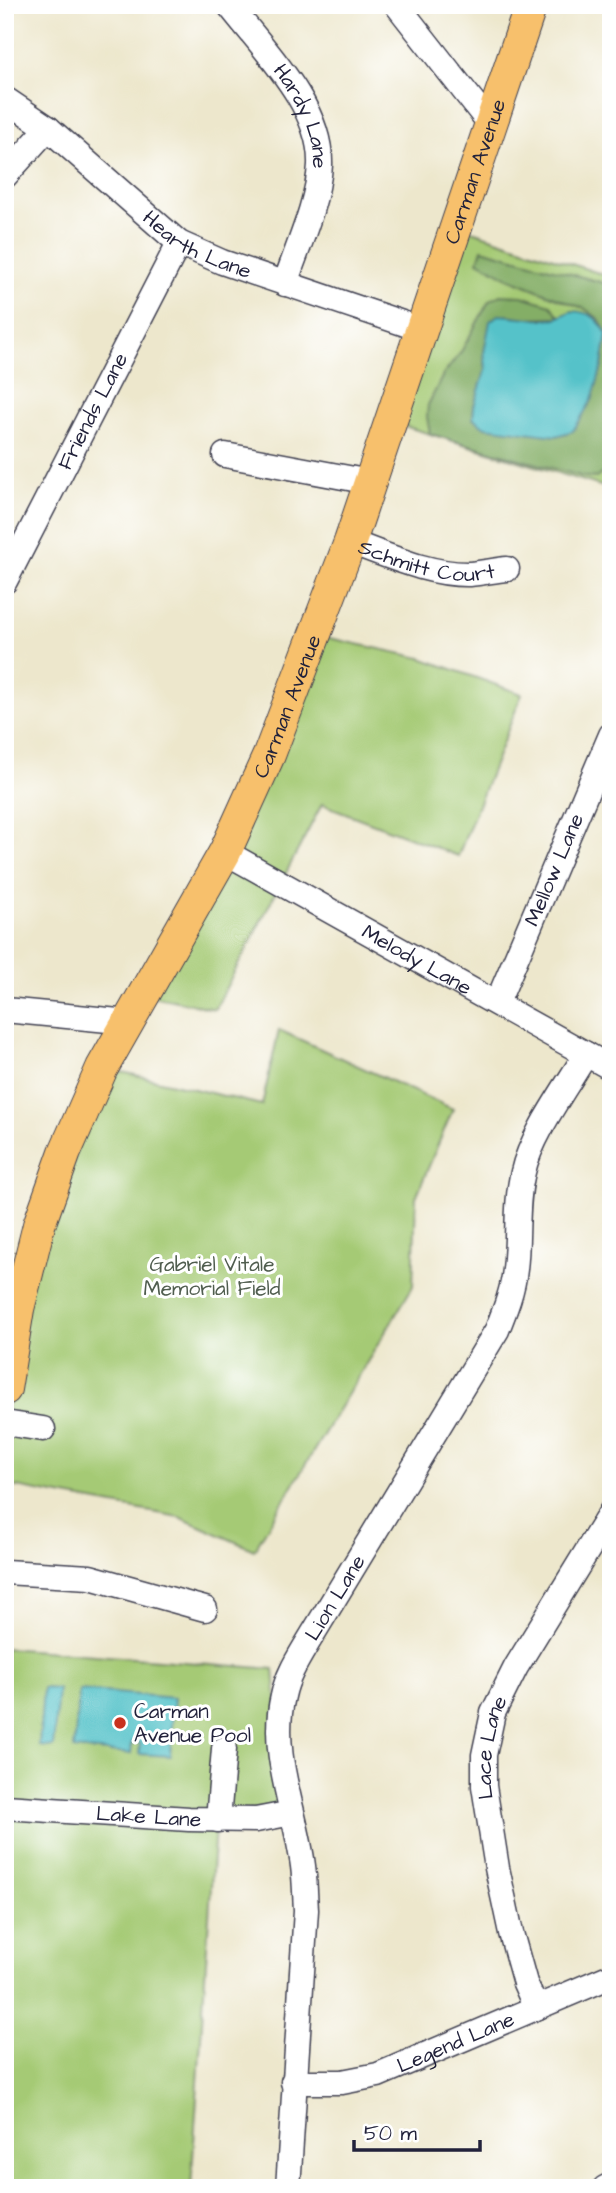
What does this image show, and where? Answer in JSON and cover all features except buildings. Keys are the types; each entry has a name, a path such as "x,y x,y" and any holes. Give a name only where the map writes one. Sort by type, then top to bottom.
{"main road":[{"name":"Carman Avenue","path":"5,1389 18,1309 39,1225 65,1152 102,1068 225,852 269,755 350,542 531,5"}],"street":[{"name":"Hardy Lane","path":"229,5 295,90 314,125 320,152 315,195 285,284"},
{"path":"397,5 491,125"},
{"name":"Hearth Lane","path":"5,99 48,128 179,243 222,262 423,330"},
{"path":"5,176 48,128"},
{"name":"Friends Lane","path":"5,581 179,243"},
{"path":"225,455 370,482"},
{"name":"Schmitt Court","path":"350,542 422,567 451,573 470,574 507,569"},
{"name":"Mellow Lane","path":"497,1003 611,735"},
{"name":"Melody Lane","path":"225,852 611,1068"},
{"path":"5,1010 129,1022"},
{"name":"Lion Lane","path":"288,2188 306,1910 303,1866 278,1727 282,1697 288,1679 308,1642 497,1330 509,1301 515,1268 516,1209 523,1170 536,1138 586,1054"},
{"path":"5,1423 43,1429"},
{"name":"Lace Lane","path":"536,2008 514,1946 497,1868 484,1786 484,1755 493,1713 516,1667 611,1512"},
{"path":"5,1572 90,1577 205,1609"},
{"path":"218,1820 224,1749"},
{"name":"Lake Lane","path":"5,1807 218,1820 256,1820 292,1813"},
{"name":"Legend Lane","path":"293,2082 342,2082 378,2075 611,1976"},
{"path":"605,2188 611,2185"}],"green space":[{"path":"457,226 611,277 611,463 604,487 391,422"},
{"path":"482,249 611,285 611,441 604,472 596,478 584,477 430,434 428,405 443,375 461,352 489,301 500,295 522,296 551,305 560,317 523,318 508,315 484,352 486,369 474,406 473,419 556,436 573,431 592,400 602,366 607,334 599,319 585,309 510,279 478,261"},
{"path":"320,636 421,658 522,694 458,856 322,804 215,1009 148,995"},
{"name":"Gabriel Vitale Memorial Field","path":"279,1030 453,1109 416,1197 413,1286 254,1550 179,1517 5,1485 5,1426 21,1308 105,1068 262,1105"},
{"path":"5,1648 274,1669 285,1807 216,1812 191,2188 5,2188"}],"water":[{"path":"572,311 593,317 607,334 602,366 592,400 573,431 556,436 485,427 473,418 474,406 486,369 484,352 490,321 498,315 549,319"},
{"path":"43,1688 58,1689 53,1747 39,1746"},
{"path":"79,1690 174,1698 170,1756 139,1754 140,1743 132,1742 131,1754 74,1749"}],"place":[{"name":"Carman Avenue Pool","path":"120,1723"}]}
